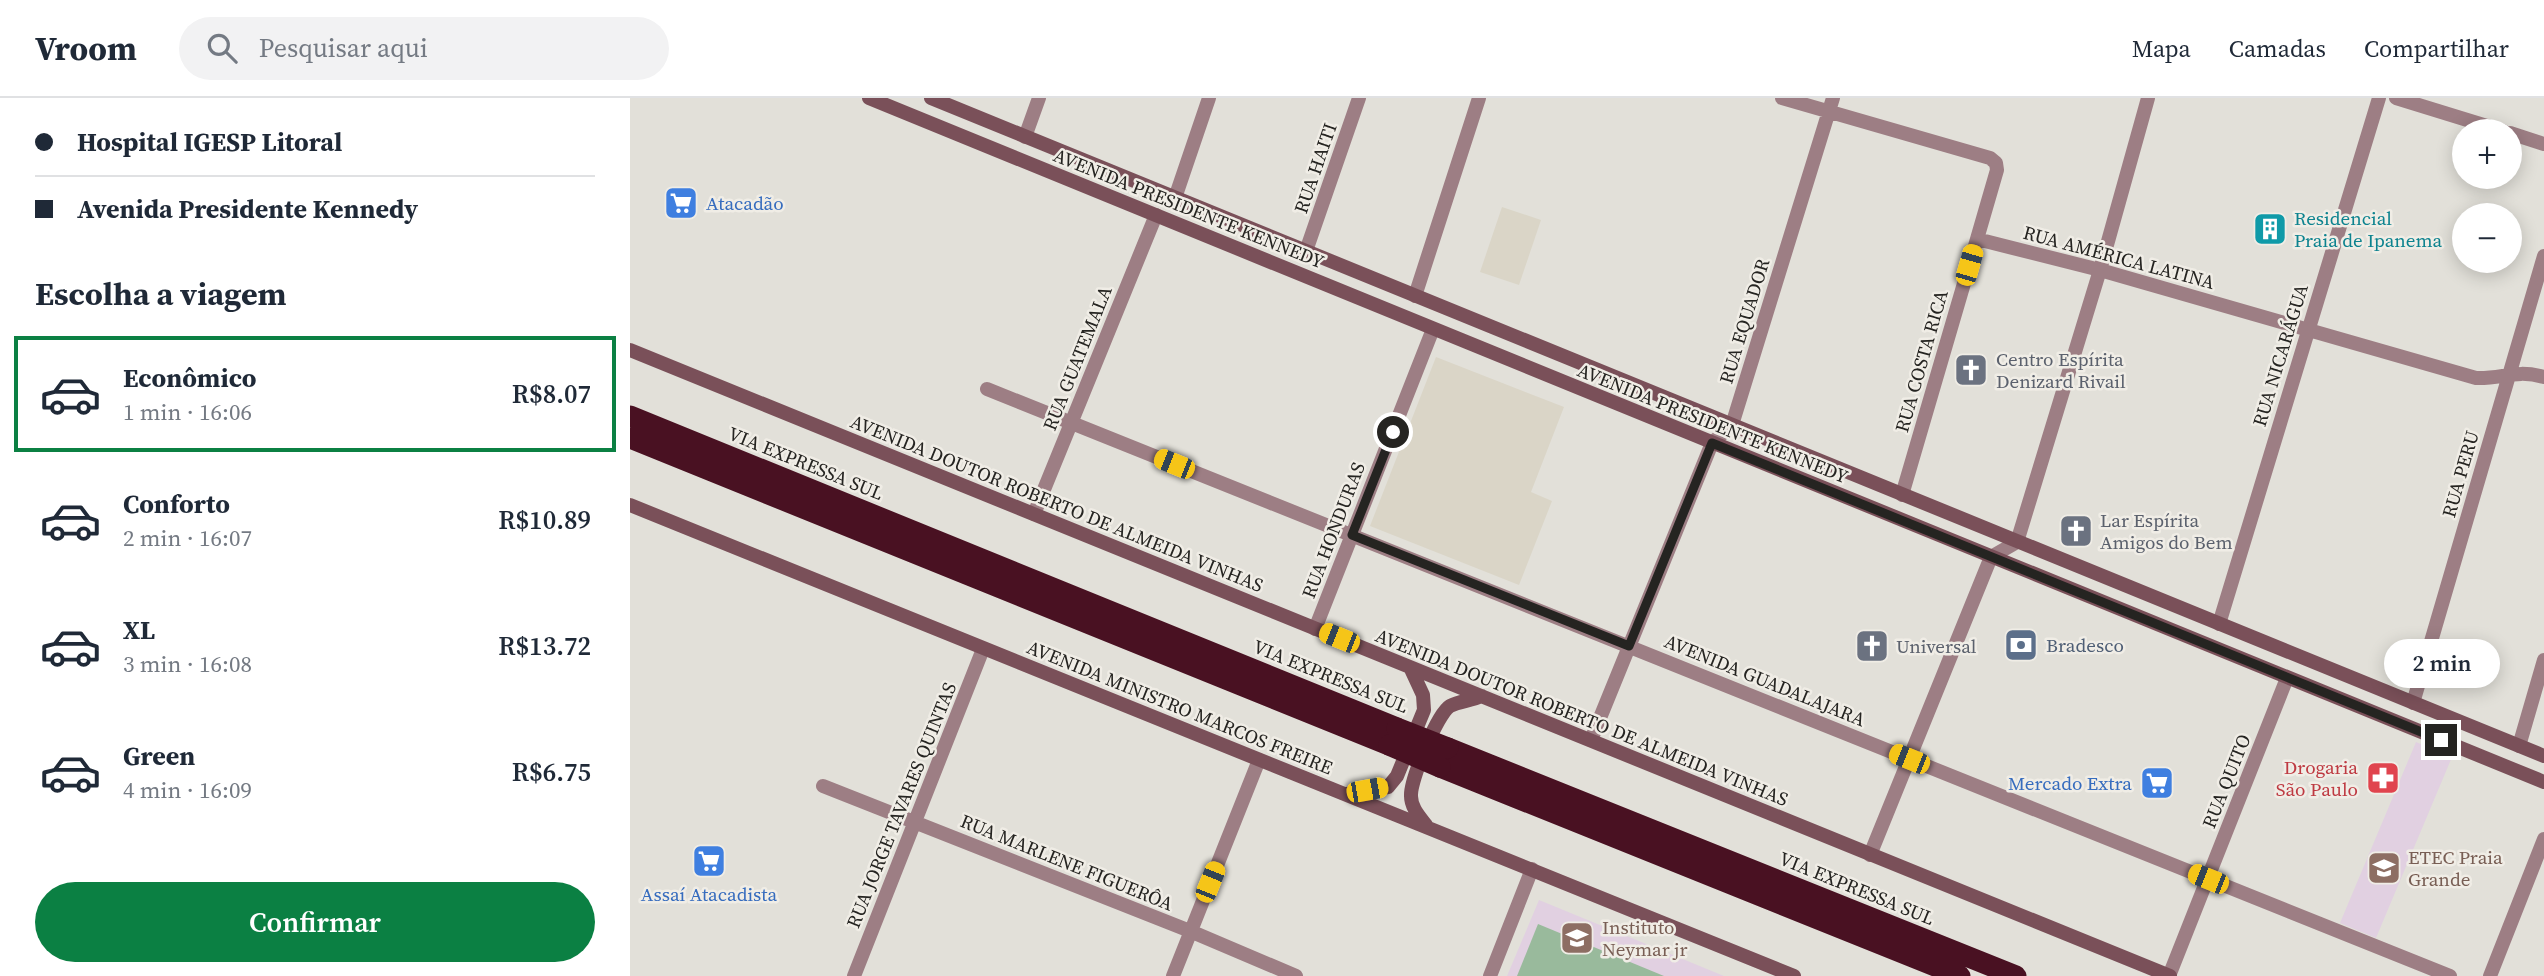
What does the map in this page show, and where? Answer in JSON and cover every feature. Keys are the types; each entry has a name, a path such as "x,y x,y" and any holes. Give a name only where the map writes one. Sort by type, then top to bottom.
{"highway":[{"name":"VIA EXPRESSA SUL","path":"644,433 1393,737 2016,976"},
{"name":"VIA EXPRESSA SUL","path":"1444,757 1961,976"}],"main road":[{"name":"AVENIDA PRESIDENTE KENNEDY","path":"869,98 2544,782"},
{"name":"AVENIDA PRESIDENTE KENNEDY","path":"931,98 2544,756"},
{"name":"AVENIDA DOUTOR ROBERTO DE ALMEIDA VINHAS","path":"630,351 2170,976"},
{"name":"AVENIDA MINISTRO MARCOS FREIRE","path":"630,505 1794,976"},
{"path":"1346,794 1388,787 1397,776 1424,710 1423,695 1410,667"},
{"path":"1428,827 1412,804 1411,789 1414,779 1443,713 1450,706 1482,696"}],"street":[{"path":"1025,136 1039,98"},
{"path":"1175,198 1209,98"},
{"name":"RUA HAITI","path":"1306,251 1359,98"},
{"path":"1415,296 1479,98"},
{"path":"1782,98 1831,105 1990,158 1996,163 1997,170 1977,239"},
{"path":"1870,855 1990,557 2017,542 2100,270 2148,98"},
{"name":"RUA NICARÁGUA","path":"2219,624 2379,98"},
{"path":"2396,98 2464,119"},
{"name":"RUA EQUADOR","path":"1732,425 1831,105"},
{"path":"2522,137 2544,144"},
{"name":"RUA GUATEMALA","path":"1034,514 1156,215"},
{"name":"RUA AMÉRICA LATINA","path":"1977,239 2100,270 2476,378 2489,379 2521,372 2544,377"},
{"name":"RUA COSTA RICA","path":"1902,495 1977,239"},
{"name":"RUA PERU","path":"2413,703 2544,256"},
{"name":"RUA HONDURAS","path":"1315,629 1433,329"},
{"name":"AVENIDA GUADALAJARA","path":"987,389 2450,976"},
{"path":"1591,740 1712,443 1732,425"},
{"name":"RUA JORGE TAVARES QUINTAS","path":"854,976 983,649"},
{"path":"2519,746 2544,660"},
{"name":"RUA QUITO","path":"2170,976 2287,678"},
{"path":"1173,976 1259,760"},
{"name":"RUA MARLENE FIGUERÔA","path":"823,786 1190,931 1296,976"},
{"path":"2490,976 2544,839"},
{"path":"1490,976 1532,869"}],"shaded area":[{"path":"1502,207 1541,220 1519,285 1480,272"},
{"path":"1436,357 1564,407 1531,492 1552,501 1519,585 1370,526"},
{"name":"ETEC Praia Grande","path":"2416,742 2452,757 2376,938 2340,923"},
{"name":"Instituto Neymar jr","path":"1539,900 1724,976 1507,976"}],"green space":[{"path":"1538,924 1664,976 1517,976"}],"place":[{"name":"Atacadão","path":"681,203"},
{"name":"Residencial Praia de Ipanema","path":"2270,229"},
{"name":"Centro Espírita Denizard Rivail","path":"1971,370"},
{"name":"Lar Espírita Amigos do Bem","path":"2076,531"},
{"name":"Bradesco","path":"2021,645"},
{"name":"Universal","path":"1872,646"},
{"name":"Drogaria São Paulo","path":"2383,778"},
{"name":"Mercado Extra","path":"2157,783"},
{"name":"Assaí Atacadista","path":"709,861"},
{"name":"ETEC Praia Grande","path":"2384,868"},
{"name":"Instituto Neymar jr","path":"1577,938"}],"route":[{"path":"1393,432 1352,535 1629,646 1712,443 2441,740"}]}
